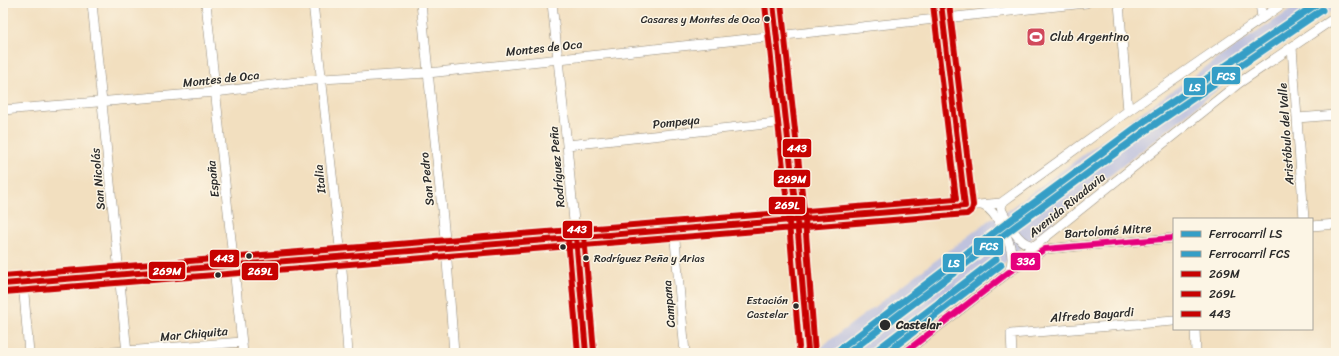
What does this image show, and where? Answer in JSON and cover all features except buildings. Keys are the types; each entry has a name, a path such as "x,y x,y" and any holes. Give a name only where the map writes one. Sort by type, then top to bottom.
{"street":[{"name":"San Nicolás","path":"92,3 127,352"},
{"name":"España","path":"206,3 243,353"},
{"name":"Italia","path":"313,3 341,256 348,353"},
{"name":"San Pedro","path":"421,3 446,248 454,353"},
{"name":"Rodríguez Peña","path":"552,3 559,59 586,353"},
{"path":"773,3 797,221 806,352"},
{"path":"941,3 964,206"},
{"name":"Montes de Oca","path":"3,110 215,92 322,80 428,73 1086,3"},
{"path":"1118,3 1128,111"},
{"path":"1260,3 1262,18"},
{"path":"3,284 674,229 797,221 1003,202 1128,111 1284,3"},
{"name":"Avenida Rivadavia","path":"904,353 1040,247 1223,95 1336,17"},
{"name":"Aristóbulo del Valle","path":"1292,48 1304,218"},
{"path":"1297,118 1336,115"},
{"name":"Pompeya","path":"567,145 786,122"},
{"path":"1003,202 1001,208 1016,234 1028,245 1040,247"},
{"path":"982,205 990,209 995,215 1008,241 1012,260 1009,272"},
{"path":"1313,226 1336,224"},
{"name":"Campana","path":"674,229 685,353"},
{"name":"Bartolomé Mitre","path":"1040,247 1173,238"},
{"path":"23,282 29,353"},
{"name":"Alfredo Bayardi","path":"1012,353 1011,334 1173,321"},
{"path":"1195,330 1196,353"},
{"name":"Mar Chiquita","path":"100,353 242,342"}],"shaded area":[{"path":"1301,3 1336,3 1336,8 1226,83 1036,235 1000,267 887,353 813,353 988,221 1011,209 1139,114 1230,50"}],"rail line":[{"name":"LS","path":"835,353 1146,120 1318,3"},
{"name":"FCS","path":"848,353 1013,228 1151,127 1322,10"},
{"name":"LS","path":"873,353 996,259"},
{"name":"FCS","path":"886,353 1001,265"}],"transit line":[{"name":"269M","path":"773,3 797,221 808,350 804,353"},
{"name":"443","path":"781,3 805,220 815,353"},
{"name":"269M","path":"3,284 965,206 941,3"},
{"name":"269L","path":"4,292 967,214 972,210 973,205 949,3"},
{"name":"269L","path":"765,4 789,222 799,347"},
{"name":"443","path":"3,276 956,199 933,4"},
{"name":"443","path":"584,236 594,352"},
{"name":"269M","path":"576,237 586,353"},
{"name":"269L","path":"568,238 578,353"},
{"name":"336","path":"904,353 1009,272 1045,249 1173,238"}],"place":[{"name":"Casares y Montes de Oca","path":"767,19"},
{"name":"Club Argentino","path":"1036,37"},
{"name":"Rodríguez Peña y Arias","path":"586,258"},
{"name":"Estación Castelar","path":"796,306"},
{"name":"Castelar","path":"885,325"}]}
